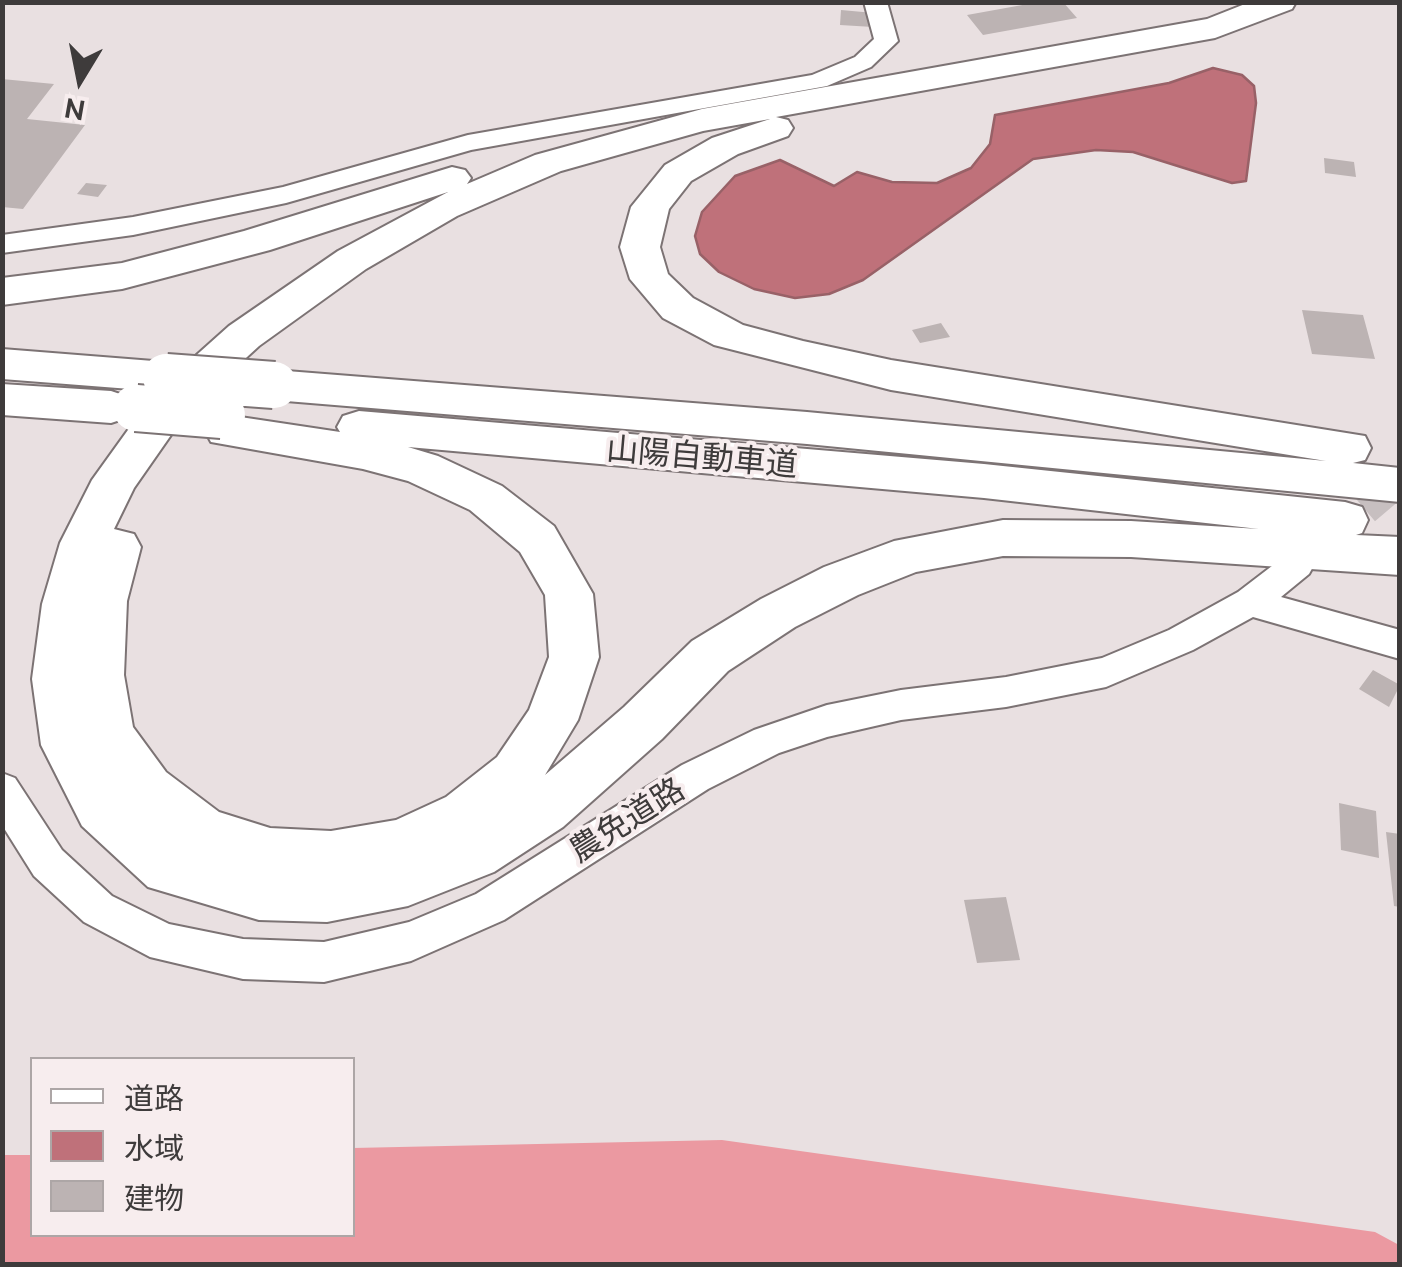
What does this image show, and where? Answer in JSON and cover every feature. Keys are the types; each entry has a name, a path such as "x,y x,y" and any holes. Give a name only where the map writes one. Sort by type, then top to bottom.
{"highway":[{"path":"1280,2 1215,28 702,120 630,138 548,163 460,200 352,260 244,336 172,401 115,480 84,543 71,588 58,679 68,745 102,809 168,869 258,893 327,895 408,880 474,854 544,810 710,656 778,613 840,581 910,554 1002,538 1058,538 1400,556"},
{"path":"2,400 136,408 232,424 363,452 422,468 486,498 537,539 568,594 574,657 552,720 516,774 465,815 401,846 331,857 270,854 202,831 147,790 108,734 98,674 102,601 125,530 148,485 202,411 271,344 376,271 467,222 560,179 643,150 862,108 940,104 1109,74 1275,22 1317,2"},
{"path":"804,118 724,146 678,173 650,207 640,248 650,278 678,308 729,335 873,371 1400,456"},
{"path":"2,292 122,276 256,241 486,167 588,142 630,138"},
{"name":"山陽自動車道","path":"2,364 807,428 1400,484"},
{"name":"山陽自動車道","path":"232,424 984,482 1400,526"}],"street":[{"path":"2,244 210,210 405,164 468,143 818,80 863,62 886,41 875,2"},
{"name":"農免道路","path":"2,790 48,863 98,910 164,944 243,959 324,962 412,941 490,907 695,778 767,741 826,721 882,709 1006,692 1106,672 1181,640 1250,602 1298,565"},
{"path":"1250,602 1400,645"}],"shaded area":[{"path":"722,1140 1375,1232 1399,1245 1399,1264 3,1264 3,1155 30,1155 30,1237 355,1237 355,1148"}],"water":[{"path":"1213,68 1242,75 1254,86 1256,103 1246,181 1232,183 1133,152 1096,150 1033,159 863,280 829,294 795,298 754,289 719,272 700,254 695,236 702,212 735,176 780,160 834,186 857,172 892,182 937,183 971,168 990,144 995,115 1169,83"}],"building":[{"path":"1039,2 1063,2 1077,18 983,35 967,15"},
{"path":"841,10 874,13 873,27 840,25"},
{"path":"2,79 54,84 27,119 85,125 23,209 2,207"},
{"path":"1324,158 1354,162 1356,177 1325,173"},
{"path":"86,183 107,185 98,197 77,194"},
{"path":"1302,310 1363,315 1375,359 1312,354"},
{"path":"941,323 950,337 920,343 912,330"},
{"path":"1373,670 1400,685 1389,707 1359,689"},
{"path":"1339,803 1376,811 1379,858 1341,850"},
{"path":"1386,832 1400,834 1400,907 1394,906"},
{"path":"1006,897 1020,960 977,963 964,900"}],"tunnel":[{"path":"1328,540 1400,479"}]}
